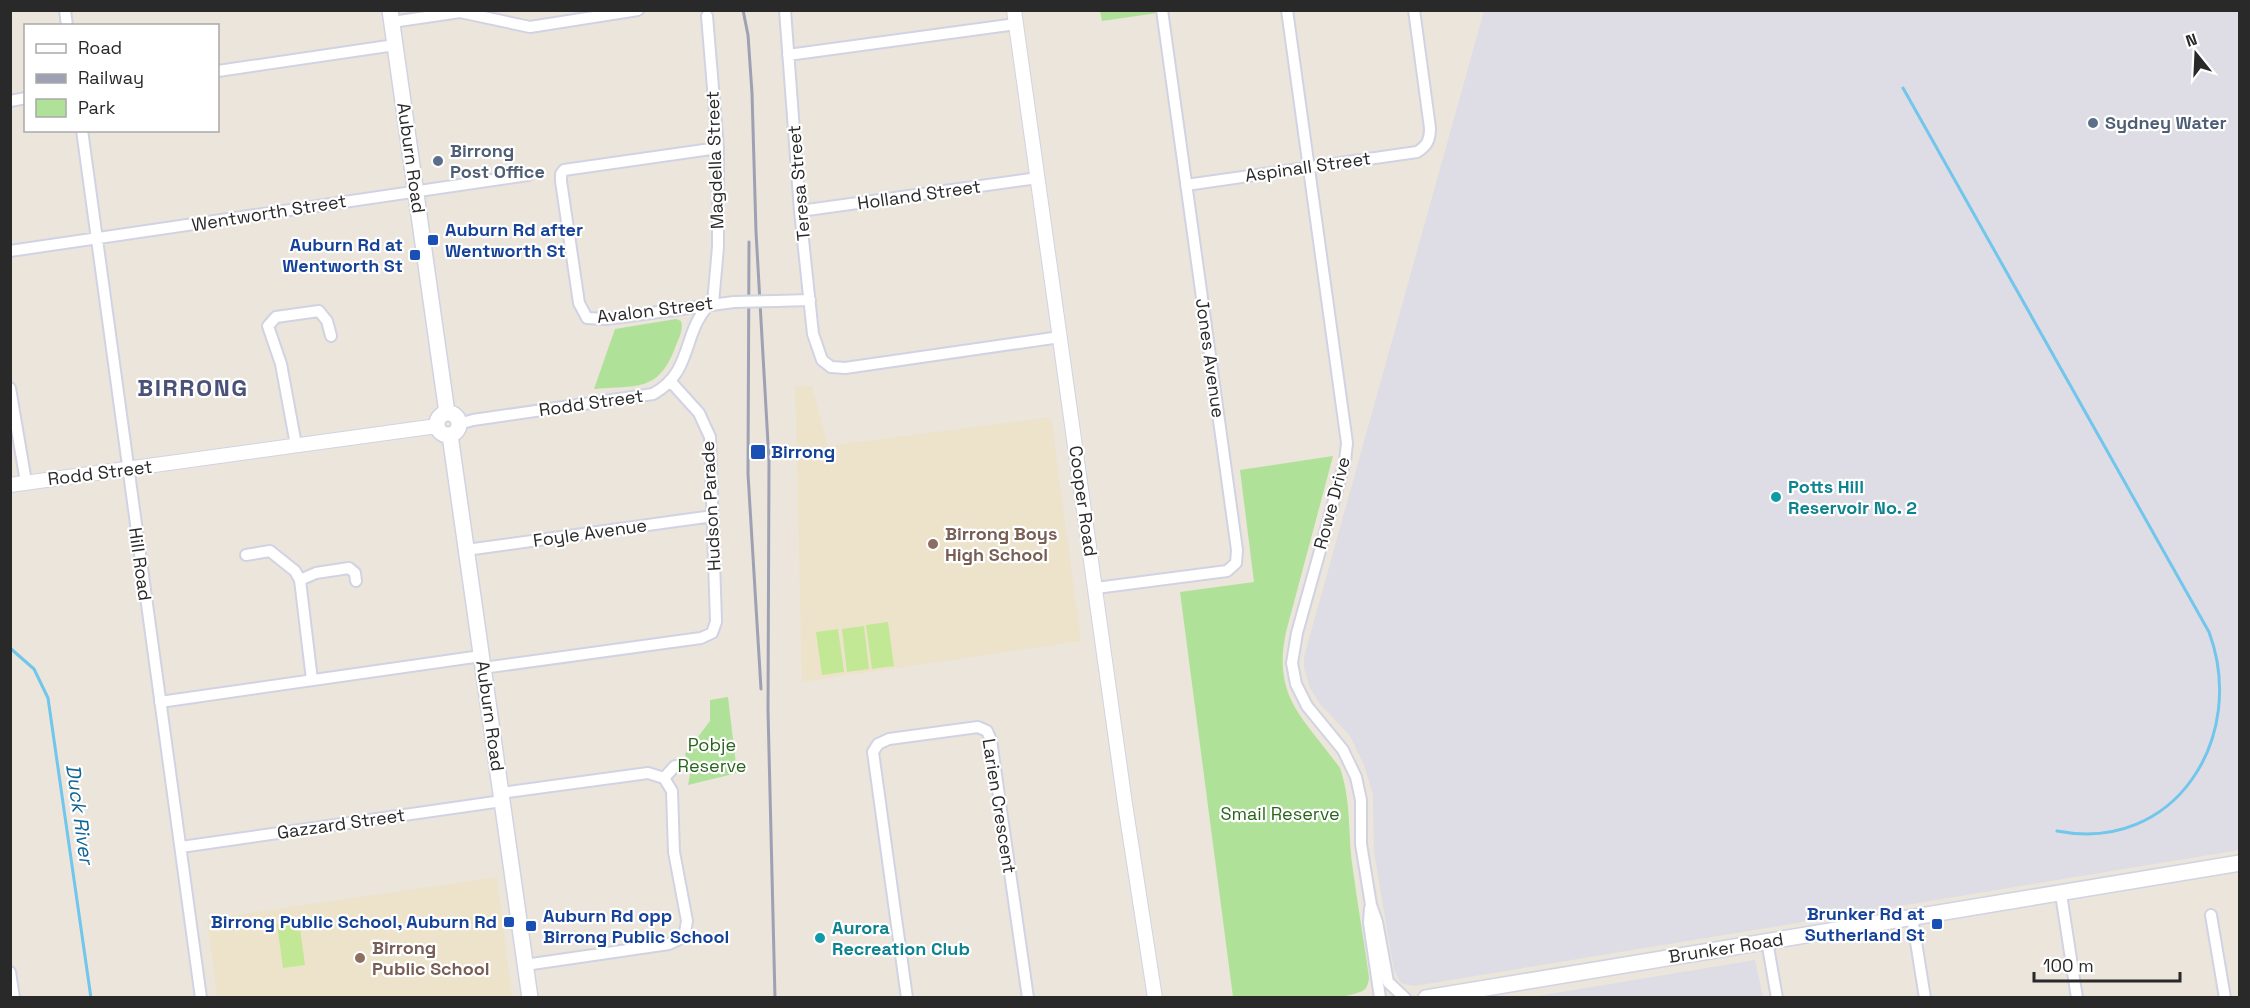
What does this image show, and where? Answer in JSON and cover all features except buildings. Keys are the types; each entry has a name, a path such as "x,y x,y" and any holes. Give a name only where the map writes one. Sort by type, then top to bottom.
{"main road":[{"name":"Auburn Road","path":"391,16 447,413 454,415 449,428 530,998"},
{"name":"Brunker Road","path":"1426,998 2240,863"}],"street":[{"path":"391,16 460,12 530,27 638,10"},
{"name":"Teresa Street","path":"785,10 800,211 813,334 819,355 831,367 845,368 1060,337"},
{"name":"Jones Avenue","path":"1096,588 1227,571 1236,563 1238,550 1162,10"},
{"name":"Rowe Drive","path":"1287,10 1347,443 1345,461 1297,633 1293,651 1293,673 1307,706 1335,738 1356,777 1361,800 1361,844 1371,905 1377,922 1388,982 1405,998"},
{"name":"Aspinall Street","path":"1186,185 1417,152 1428,143 1430,128 1414,10"},
{"name":"Magdella Street","path":"707,16 718,148 718,247 710,305"},
{"path":"788,55 1015,17"},
{"name":"Cooper Road","path":"1015,17 1120,770 1154,996"},
{"path":"219,71 395,45"},
{"name":"Hill Road","path":"82,132 201,998"},
{"name":"Avalon Street","path":"718,148 564,170 561,174 561,181 579,303 583,314 593,320 599,320 734,302 810,300"},
{"name":"Wentworth Street","path":"10,251 528,175"},
{"name":"Holland Street","path":"800,211 1038,178"},
{"path":"670,382 683,361 699,319 710,305"},
{"path":"296,445 281,364 268,326 276,317 319,311 324,314 331,336"},
{"name":"Rodd Street","path":"10,485 296,445 449,428 473,420 644,397 670,382"},
{"name":"Hudson Parade","path":"482,662 705,637 712,633 716,621 710,437 699,413 670,382"},
{"path":"10,388 26,482"},
{"name":"Foyle Avenue","path":"466,550 713,516"},
{"path":"246,555 270,551 295,571 300,580 312,680"},
{"path":"300,580 316,573 349,568 355,573 356,581"},
{"path":"160,702 312,680 482,662"},
{"name":"Larien Crescent","path":"907,998 873,752 878,744 889,739 978,727 987,731 991,740 1028,998"},
{"path":"525,964 669,944 684,937 687,921 675,852 672,791 664,778 675,766"},
{"name":"Gazzard Street","path":"181,848 648,773 664,778"},
{"path":"2061,894 2077,998"},
{"name":"Rowe Drive","path":"1371,905 1369,923 1380,998"},
{"path":"2211,915 2225,998"},
{"path":"1912,917 1925,998"},
{"path":"1767,941 1777,998"},
{"path":"10,972 14,998"}],"shaded area":[{"path":"1484,11 2239,11 2239,850 1414,986 1401,983 1394,970 1374,852 1373,794 1364,765 1350,736 1321,705 1310,688 1304,668 1304,657"},
{"name":"Birrong Boys High School","path":"812,386 828,446 1051,417 1081,641 802,682 795,387"},
{"name":"Birrong Public School","path":"497,877 512,997 217,997 207,919"},
{"path":"1755,960 1763,997 1538,996"}],"green space":[{"path":"1157,10 1157,13 1102,21 1100,11"},
{"path":"676,319 682,324 675,348 668,363 653,380 634,386 594,389 615,329"},
{"name":"Smail Reserve","path":"1333,456 1286,632 1283,674 1294,706 1340,768 1344,780 1352,863 1369,980 1362,991 1332,998 1233,997 1180,592 1254,582 1240,470"},
{"path":"888,622 894,666 872,669 866,625"},
{"path":"864,626 869,669 847,672 842,629"},
{"path":"838,629 844,672 822,675 816,632"},
{"name":"Pobje Reserve","path":"728,697 737,773 688,785 691,769 685,754 710,721 710,700"},
{"path":"299,921 305,965 283,968 277,924"}],"waterway":[{"path":"1903,88 2209,632 2219,672 2218,711 2209,747 2192,780 2167,806 2136,824 2099,833 2057,831"},
{"name":"Duck River","path":"10,648 34,669 48,698 91,998"}],"railway":[{"path":"743,10 748,35 752,93 756,232 769,461 768,710 775,998"},
{"path":"749,242 748,474 761,689"}],"place":[{"name":"Sydney Water","path":"2093,123"},
{"name":"Birrong Post Office","path":"438,161"},
{"name":"Auburn Rd after Wentworth St","path":"433,240"},
{"name":"Auburn Rd at Wentworth St","path":"415,255"},
{"name":"Birrong","path":"758,452"},
{"name":"Potts Hill Reservoir No. 2","path":"1776,497"},
{"name":"Birrong Boys High School","path":"933,544"},
{"name":"Birrong Public School, Auburn Rd","path":"509,922"},
{"name":"Brunker Rd at Sutherland St","path":"1937,924"},
{"name":"Auburn Rd opp Birrong Public School","path":"531,926"},
{"name":"Aurora Recreation Club","path":"820,938"},
{"name":"Birrong Public School","path":"360,958"}],"district":[{"name":"BIRRONG","path":"193,388"}]}
